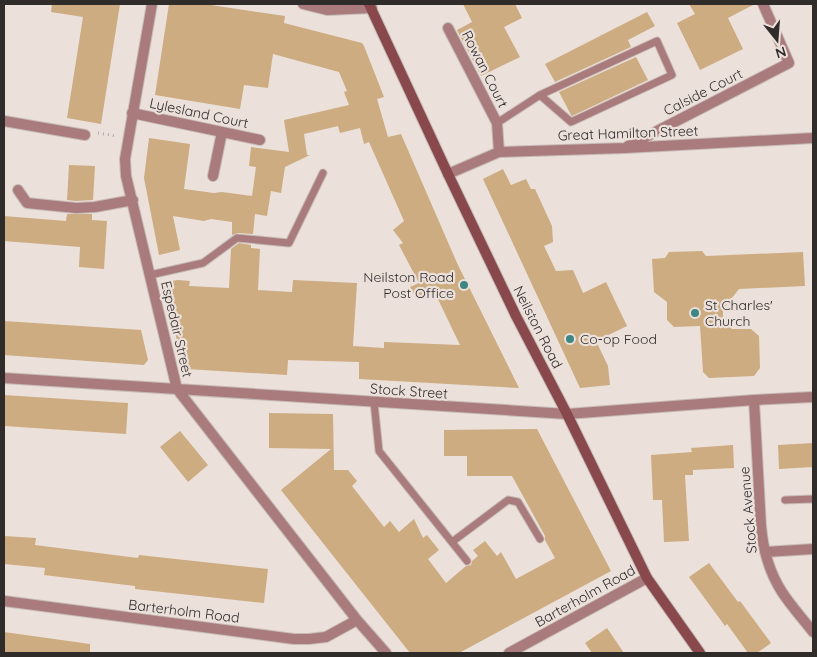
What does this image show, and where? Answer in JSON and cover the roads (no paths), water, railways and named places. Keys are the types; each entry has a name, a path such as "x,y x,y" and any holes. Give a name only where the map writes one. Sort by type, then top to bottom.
{"main road":[{"name":"Neilston Road","path":"371,6 516,316 567,414 647,578 700,653"}],"street":[{"name":"Espedair Street","path":"152,4 125,159 126,176 177,389 386,653"},
{"path":"303,4 327,10 371,6"},
{"name":"Calside Court","path":"625,148 789,62 763,4"},
{"name":"Rowan Court","path":"448,28 497,123 499,152"},
{"name":"Lylesland Court","path":"132,113 260,140"},
{"path":"4,121 84,135"},
{"path":"213,176 222,132"},
{"name":"Great Hamilton Street","path":"448,174 499,152 625,148 813,138"},
{"path":"18,190 27,203 76,208 95,207 133,200"},
{"name":"Stock Street","path":"4,378 567,414 813,397"},
{"name":"Stock Avenue","path":"754,400 761,526 765,552 773,576 782,594 813,632"},
{"path":"765,552 813,550"},
{"name":"Barterholm Road","path":"509,653 647,578"},
{"name":"Barterholm Road","path":"4,601 294,639 326,637 358,620"}],"lane":[{"path":"497,123 540,95 658,41 672,75 571,122 540,95"},
{"path":"150,275 203,263 237,238 289,243 323,174"},
{"path":"374,402 379,450 467,561"},
{"path":"785,500 813,499"},
{"path":"452,542 508,500 518,502 540,538"}],"place":[{"name":"Neilston Road Post Office","path":"464,285"},
{"name":"St Charles' Church","path":"695,313"},
{"name":"Co-op Food","path":"570,339"}]}
